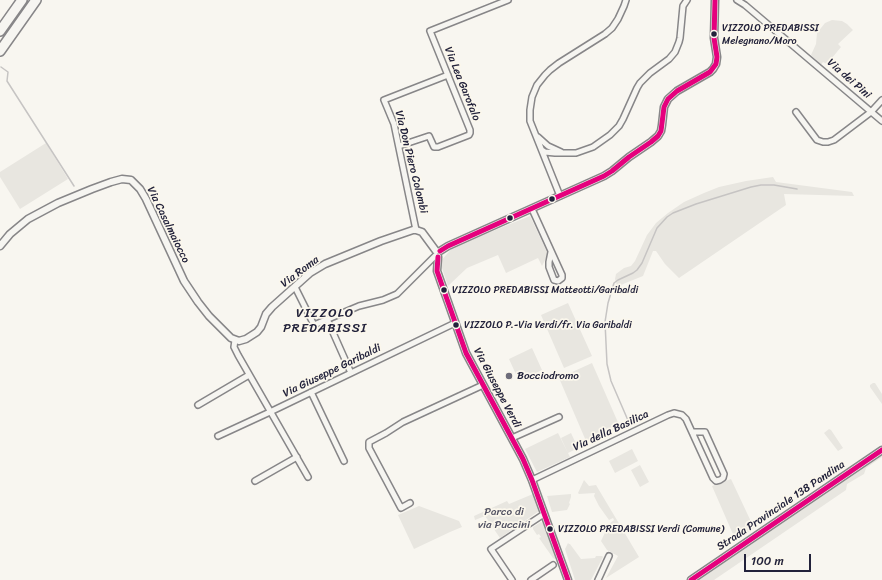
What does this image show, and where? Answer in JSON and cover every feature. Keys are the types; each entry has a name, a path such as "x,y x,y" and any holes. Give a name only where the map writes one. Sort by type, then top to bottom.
{"highway":[{"path":"0,31 22,0"},
{"path":"0,51 36,0"}],"street":[{"name":"Via Lea Garofalo","path":"399,146 429,136 434,147 438,147 469,135 470,130 430,31 508,0"},
{"path":"560,196 530,121 530,104 541,80 550,70 559,62 605,34 612,28 618,19 626,0"},
{"path":"550,169 551,159 555,155 576,153 593,147 610,135 619,126 640,83 650,73 669,59 674,52 680,38 682,9 687,0"},
{"path":"295,287 314,325 359,306 383,300 397,294 437,254 448,246 607,174 658,136 662,127 664,107 668,99 676,91 712,70 716,64 717,58 714,38 716,0 712,0"},
{"name":"Via dei Pini","path":"737,0 745,5 882,121"},
{"name":"Via Don Piero Colombi","path":"416,230 394,124 384,100 448,75"},
{"name":"Via dei Pini","path":"871,112 882,100"},
{"path":"796,112 816,138 827,143 833,141 871,112"},
{"path":"535,134 545,144 566,153"},
{"path":"542,150 545,148 552,148"},
{"path":"542,150 559,154"},
{"name":"Via Casalmaiocco","path":"0,246 10,234 28,220 58,203 117,180 131,180 140,189 146,199 184,281 205,312 228,336 234,340"},
{"path":"532,209 562,275 562,278 558,281 554,280 549,267 551,252"},
{"name":"Via Roma","path":"234,340 240,341 246,339 257,332 261,327 268,310 310,273 325,264 410,230 416,230"},
{"path":"416,230 423,233 437,254"},
{"name":"Via Giuseppe Verdi","path":"437,254 437,271 469,358 523,458 568,580"},
{"path":"327,319 351,373"},
{"name":"Via Giuseppe Garibaldi","path":"218,436 455,323"},
{"path":"234,340 236,352 308,477"},
{"path":"198,405 249,375"},
{"path":"410,503 401,508 369,448 369,442 402,422 483,385"},
{"path":"312,392 344,461"},
{"name":"Via della Basilica","path":"532,480 674,413 682,415 686,419 713,478 716,481 720,480 723,478 724,474 705,432 692,432"},
{"name":"Via Giuseppe Verdi","path":"512,438 559,417"},
{"name":"Strada Provinciale 138 Pandina","path":"691,580 882,450"},
{"path":"255,481 297,458"},
{"path":"512,580 491,549 544,514"},
{"path":"598,580 610,556"},
{"path":"531,580 553,565"}],"green space":[{"path":"832,20 842,21 853,30 838,44 841,47 827,64 823,62 821,65 811,55 816,44 817,33 825,23"},
{"path":"46,143 68,179 20,209 0,177 0,172"},
{"path":"773,177 776,182 852,192 854,196 784,194 786,205 679,278 665,264 656,251 653,251 643,276 623,284 618,288 615,279 616,274 624,268 631,266 635,261 647,235 656,223 668,213 684,202 719,187"},
{"path":"530,216 548,254 542,266 538,258 506,273 498,255 467,268 448,286 440,262 453,247"},
{"path":"568,303 592,356 564,368 541,315"},
{"path":"532,348 542,370 519,381 509,359"},
{"path":"592,363 620,427 586,441 559,378"},
{"path":"873,383 875,383 882,394 882,404 870,387"},
{"path":"829,429 843,448 838,451 824,433"},
{"path":"558,433 570,457 537,472 525,449"},
{"path":"571,433 578,448 568,453 561,438"},
{"path":"632,449 638,461 615,473 609,461"},
{"path":"882,454 882,457 866,468 864,474 847,484 846,490 714,580 695,580 863,465"},
{"path":"640,465 649,482 640,487 631,470"},
{"path":"731,479 754,528 736,541 712,486"},
{"path":"584,480 589,486 596,485 639,557 606,578 618,556 607,550 601,541 609,524 614,520 613,518 609,520 599,506 594,496 595,493 578,493"},
{"name":"Parco di via Puccini","path":"533,494 539,511 500,538 485,516 475,520 474,516 507,501 509,504"},
{"path":"571,494 570,504 567,510 552,512 547,496"},
{"path":"419,506 459,521 462,527 414,549 398,515"},
{"path":"541,522 543,523 555,559 539,538 541,537 539,534 537,535 533,529 533,527"},
{"path":"568,543 581,559 595,558 596,556 603,557 591,580 575,580 565,549"}],"waterway":[{"path":"1,67 8,72 7,81 74,186"},
{"path":"630,425 611,381 607,364 605,322 608,303 614,283 637,270 642,263 657,228 673,213 696,204 761,185 774,185 797,189"}],"transit line":[{"path":"440,251 448,246 604,176 658,136 661,131 664,107 668,99 677,91 710,72 716,64 717,57 714,38 715,0"},
{"path":"438,257 437,271 466,353 523,459 568,580"},
{"path":"691,580 882,450"}],"place":[{"name":"VIZZOLO PREDABISSI Melegnano/Moro","path":"714,34"},
{"name":"VIZZOLO PREDABISSI Matteotti/Garibaldi","path":"444,290"},
{"name":"VIZZOLO P.-Via Verdi/fr. Via Garibaldi","path":"456,325"},
{"name":"Bocciodromo","path":"509,376"},
{"name":"VIZZOLO PREDABISSI Verdi (Comune)","path":"550,529"}],"district":[{"name":"VIZZOLO PREDABISSI","path":"325,322"}]}
